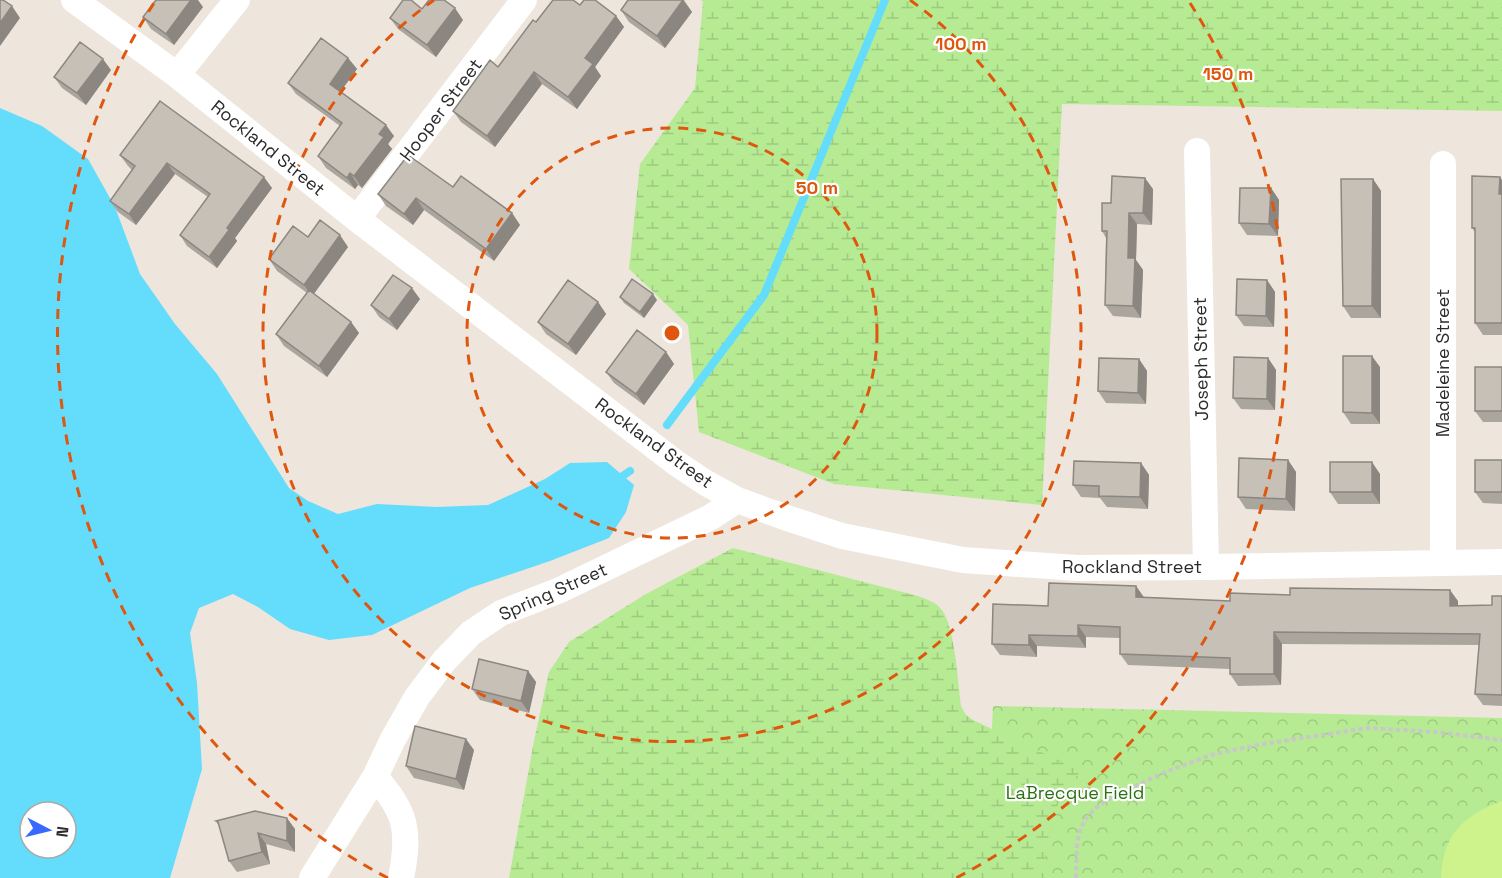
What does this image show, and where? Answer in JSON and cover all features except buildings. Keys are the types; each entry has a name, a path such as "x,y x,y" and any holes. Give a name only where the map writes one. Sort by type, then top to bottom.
{"street":[{"name":"Rockland Street","path":"74,0 177,75 357,219 676,463 737,500 842,536 963,560 1077,568 1502,562"},
{"path":"177,75 237,0"},
{"name":"Hooper Street","path":"357,219 524,0"},
{"name":"Joseph Street","path":"1197,151 1206,567"},
{"name":"Madeleine Street","path":"1443,164 1443,562"},
{"name":"Spring Street","path":"312,878 375,777 417,697 444,661 471,633 501,613 560,590 711,518 737,500"},
{"path":"375,777 390,793 400,809 405,826 405,860 401,878"}],"path":[{"path":"1076,878 1077,843 1081,828 1096,807 1163,773 1211,755 1257,745 1367,728 1426,731 1502,740"}],"green space":[{"path":"701,0 1502,0 1502,111 1062,104 1042,505 834,484 699,432 688,325 629,269 640,164 695,88 703,2"},
{"path":"733,548 918,596 940,607 950,629 961,706 966,715 1064,763 1088,766 1062,788 1045,853 1049,878 509,878 549,672 569,642 646,594"},
{"name":"LaBrecque Field","path":"993,706 1502,718 1502,878 985,878"},
{"path":"1502,801 1502,878 1441,878 1446,850 1458,829 1477,813"}],"water":[{"path":"0,108 42,126 88,159 115,207 140,274 175,324 217,374 289,488 308,501 338,514 377,504 437,507 488,505 545,479 570,463 607,462 634,485 626,512 609,538 470,588 372,635 329,640 290,629 258,607 233,594 199,608 190,633 197,683 202,769 170,878 0,878"}],"waterway":[{"path":"667,425 764,295 885,0"},
{"path":"615,481 630,471"}]}
